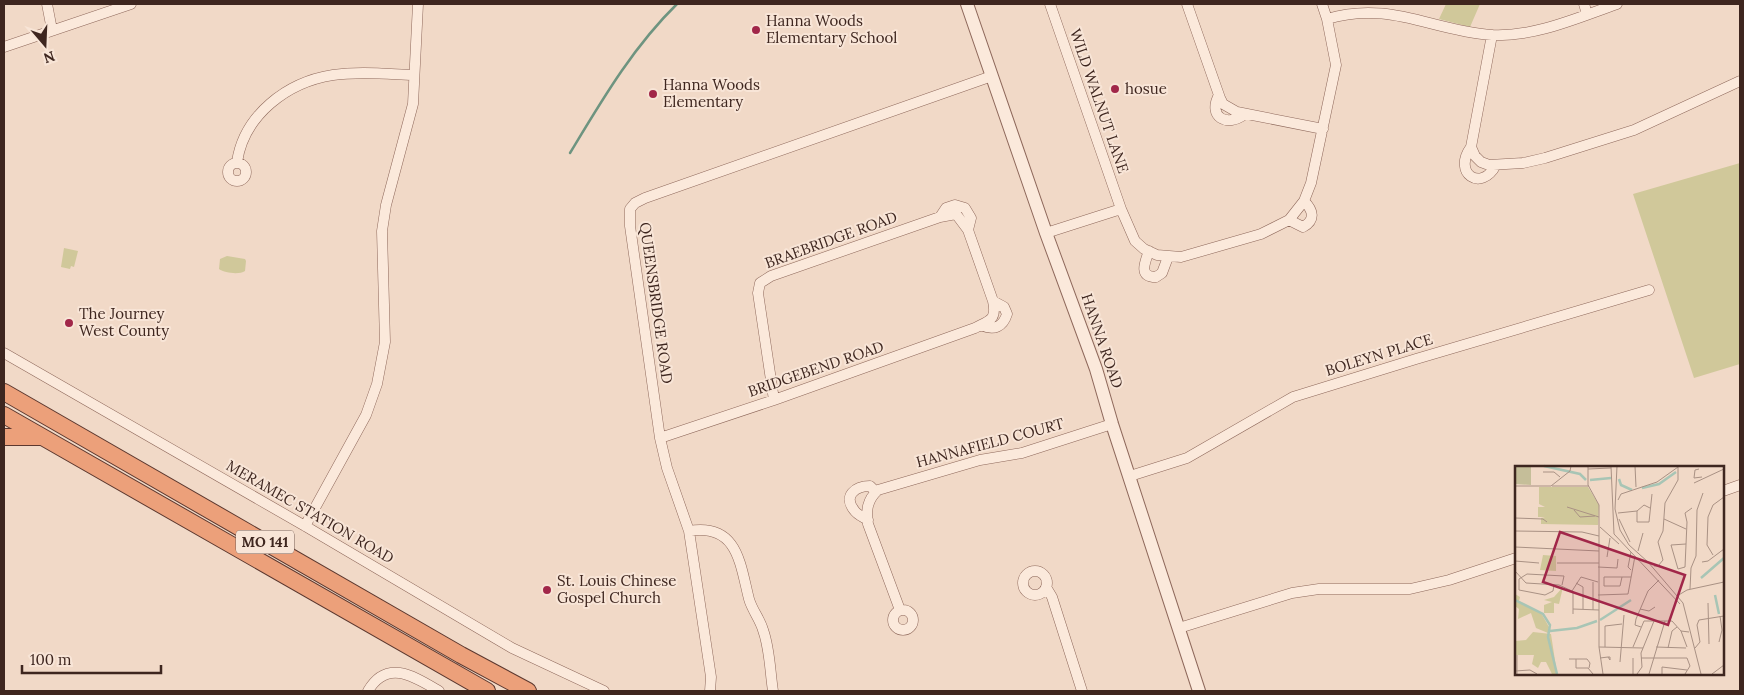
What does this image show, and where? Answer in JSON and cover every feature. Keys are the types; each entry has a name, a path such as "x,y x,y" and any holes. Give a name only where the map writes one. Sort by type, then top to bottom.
{"highway":[{"name":"MO 141","path":"4,393 528,691"},
{"name":"MO 141","path":"4,415 487,691"},
{"path":"4,437 44,437"}],"street":[{"path":"46,4 52,30"},
{"path":"4,47 131,4"},
{"path":"305,526 366,415 377,384 385,342 382,231 386,205 413,104 418,4"},
{"name":"HANNA ROAD","path":"967,4 1096,369 1112,424 1199,691"},
{"name":"WILD WALNUT LANE","path":"1050,4 1120,209 1135,242 1149,251"},
{"path":"1187,4 1218,95 1224,104 1245,114 1323,130"},
{"path":"1168,257 1162,273 1156,277 1149,276 1146,273 1144,267 1149,251 1168,257 1181,257 1253,237 1289,220 1304,201 1312,183 1336,65 1327,19 1322,4"},
{"path":"1584,4 1587,14"},
{"path":"1327,19 1344,14 1362,12 1397,14 1470,32 1492,35 1518,34 1538,31 1617,4"},
{"path":"1492,35 1471,147 1464,159 1464,167 1468,174 1476,179 1484,178 1491,174 1496,165"},
{"path":"237,162 241,144 252,123 261,112 292,88 319,78 352,73 414,75"},
{"name":"QUEENSBRIDGE ROAD","path":"710,691 711,677 689,531 667,468 660,438 630,226 630,208 645,198 992,76"},
{"path":"1471,147 1475,156 1481,162 1489,165 1523,163 1545,158 1634,130 1740,81"},
{"path":"1289,220 1303,227 1311,221 1311,209 1304,201"},
{"name":"BRAEBRIDGE ROAD","path":"940,217 946,208 955,204 965,208 971,218 968,230"},
{"path":"1046,232 1120,209"},
{"name":"BRIDGEBEND ROAD","path":"660,438 774,400 981,325 992,319 996,312 993,301 968,230 956,214"},
{"name":"BRAEBRIDGE ROAD","path":"774,400 758,293 760,283 771,276 940,217 956,214"},
{"name":"BOLEYN PLACE","path":"1130,476 1187,458 1293,397 1649,290"},
{"name":"MERAMEC STATION ROAD","path":"4,353 305,526 512,648 604,691"},
{"name":"HANNAFIELD COURT","path":"900,610 868,520 854,511 851,504 850,498 853,491 861,486 870,486 876,492 980,460 1022,453 1112,424"},
{"path":"1724,491 1740,485"},
{"path":"868,520 868,504 876,492"},
{"path":"689,531 698,529 718,533 733,547 739,557 750,600 763,629 773,691"},
{"path":"1179,628 1292,593 1319,589 1410,589 1449,580 1515,558"},
{"path":"1046,587 1052,597 1082,691"},
{"path":"368,691 375,681 390,674 404,673 439,691"}],"shaded area":[{"path":"1446,4 1480,4 1470,27 1439,19"},
{"path":"1740,163 1740,364 1694,378 1633,194"},
{"path":"64,248 78,251 74,267 71,266 70,269 61,267"},
{"path":"227,256 245,259 245,271 232,273 219,269 220,259"}],"waterway":[{"path":"570,153 632,56 677,4"}],"place":[{"name":"Hanna Woods Elementary School","path":"756,30"},
{"name":"hosue","path":"1115,89"},
{"name":"Hanna Woods Elementary","path":"653,94"},
{"name":"The Journey West County","path":"69,323"},
{"name":"St. Louis Chinese Gospel Church","path":"547,590"}]}
